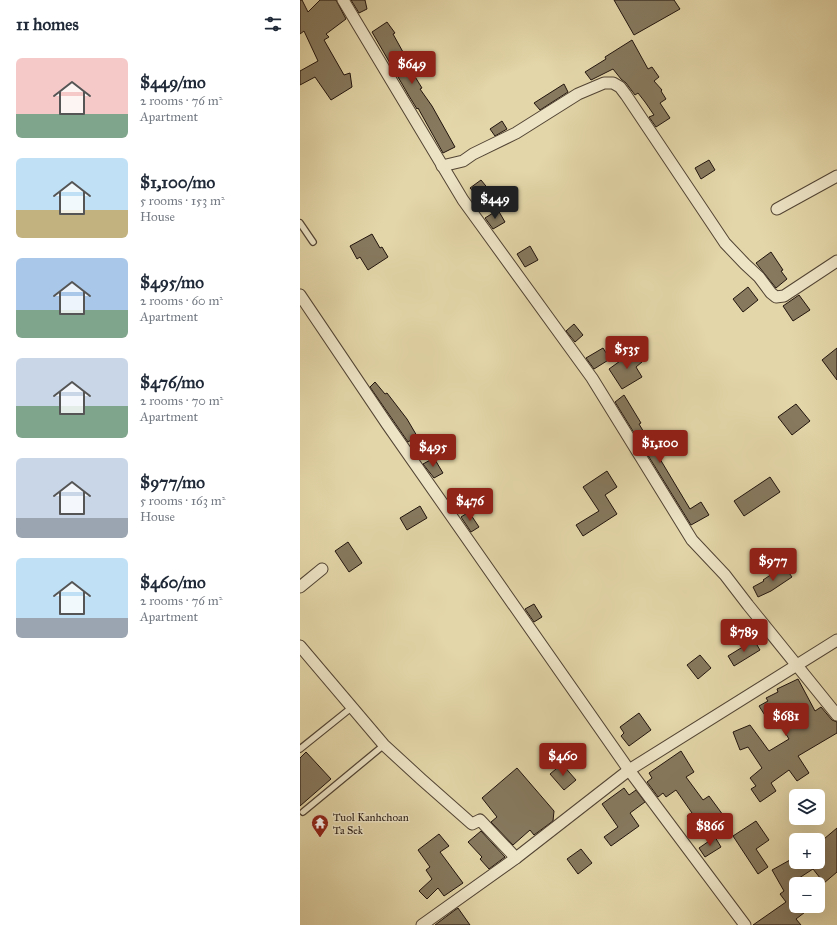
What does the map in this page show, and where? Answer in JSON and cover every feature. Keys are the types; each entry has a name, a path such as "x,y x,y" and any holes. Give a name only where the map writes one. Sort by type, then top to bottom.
{"street":[{"path":"343,0 463,200 592,378 692,540 726,575 748,605 837,715"},
{"path":"442,166 463,161 473,154 492,146 578,94 604,83 613,83 620,87 626,95 725,243 759,277 771,293 776,297 784,296 837,261"},
{"path":"776,209 837,176"},
{"path":"300,295 387,424 629,770 745,925"},
{"path":"300,587 322,569"},
{"path":"422,925 516,858 629,770 837,640"},
{"path":"300,646 351,708 384,745 472,824 480,820 516,858"}],"lane":[{"path":"300,223 313,242"},
{"path":"300,749 351,708"},
{"path":"303,812 384,745"}],"building":[{"path":"300,0 302,0 308,12 320,0 336,0 346,19 326,34 329,37 324,40 344,75 350,73 352,87 331,100 315,77 300,85 300,71 318,61 304,31 300,34"},
{"path":"351,0 365,0 367,9 359,13"},
{"path":"614,0 674,0 680,9 634,35"},
{"path":"387,22 395,33 393,34 403,52 401,54 422,88 420,89 432,106 455,147 443,153 418,108 417,109 409,96 372,32"},
{"path":"632,40 648,69 652,67 659,77 654,81 662,90 661,91 666,99 660,103 670,118 656,127 649,117 654,115 645,102 638,93 635,95 613,69 591,80 585,72"},
{"path":"564,84 568,92 540,110 534,103"},
{"path":"502,121 507,129 495,136 490,129"},
{"path":"709,160 715,170 701,179 695,168"},
{"path":"481,180 490,191 480,199 470,188"},
{"path":"498,210 505,222 493,229 485,218"},
{"path":"372,234 380,248 382,247 388,257 368,270 360,257 357,259 350,246"},
{"path":"530,246 538,260 525,267 517,254"},
{"path":"771,252 787,279 776,288 756,263"},
{"path":"748,287 758,300 743,312 733,299"},
{"path":"799,295 810,310 793,321 783,306"},
{"path":"574,324 583,335 575,342 566,331"},
{"path":"603,348 610,359 594,369 586,358"},
{"path":"837,348 837,380 822,360"},
{"path":"634,351 642,362 636,367 642,377 622,389 609,369"},
{"path":"375,382 385,394 387,393 407,419 417,436 408,442 370,387"},
{"path":"624,395 641,423 639,424 690,509 701,502 709,515 691,525 615,402"},
{"path":"796,404 810,421 792,435 778,417"},
{"path":"434,458 443,473 434,478 423,464"},
{"path":"607,471 617,487 605,495 617,514 583,536 576,525 599,511 583,487"},
{"path":"770,477 780,492 744,516 734,501"},
{"path":"420,506 427,518 407,530 400,518"},
{"path":"469,512 479,527 471,532 461,517"},
{"path":"348,542 362,563 349,572 335,551"},
{"path":"784,566 792,577 771,591 758,597 753,587 764,581 763,580"},
{"path":"534,604 542,617 534,622 525,609"},
{"path":"754,640 760,650 734,666 728,656"},
{"path":"700,655 711,668 698,679 687,665"},
{"path":"798,679 815,711 821,707 832,720 837,722 837,733 798,756 809,773 797,781 789,770 771,783 776,791 760,802 751,789 756,786 750,778 762,768 748,747 740,750 733,732 750,725 769,751 789,739 773,713 766,717 759,706 768,701 766,698 778,692 777,689"},
{"path":"639,713 651,730 629,746 621,736 624,733 620,727"},
{"path":"681,751 694,772 686,777 703,800 709,796 723,815 700,832 687,816 692,813 676,790 666,797 663,793 658,797 647,782 652,778 649,773"},
{"path":"306,752 331,779 300,806 300,758"},
{"path":"562,764 576,780 564,790 550,774"},
{"path":"517,768 554,811 553,821 534,835 530,830 513,845 491,822 497,817 482,798"},
{"path":"624,788 629,795 636,790 645,802 630,813 639,826 611,846 604,837 618,827 602,804"},
{"path":"756,821 769,840 756,849 768,867 758,874 733,836"},
{"path":"837,828 837,872 825,882 825,877 819,877 813,869 825,869 825,838"},
{"path":"481,831 505,857 489,869 480,859 482,857 468,842"},
{"path":"439,834 449,846 440,852 463,883 444,896 438,888 427,899 419,891 432,879 426,870 430,867 418,850"},
{"path":"715,837 721,847 705,857 699,848"},
{"path":"581,849 592,863 578,874 567,859"},
{"path":"789,861 789,869 813,869 801,877 789,877 789,913 804,913 796,919 801,925 753,925 786,902 780,894 784,891 772,870"},
{"path":"458,908 470,925 435,925 455,910"}],"place":[{"name":"Tuol Kanhchoan Ta Sek","path":"320,838"}]}
